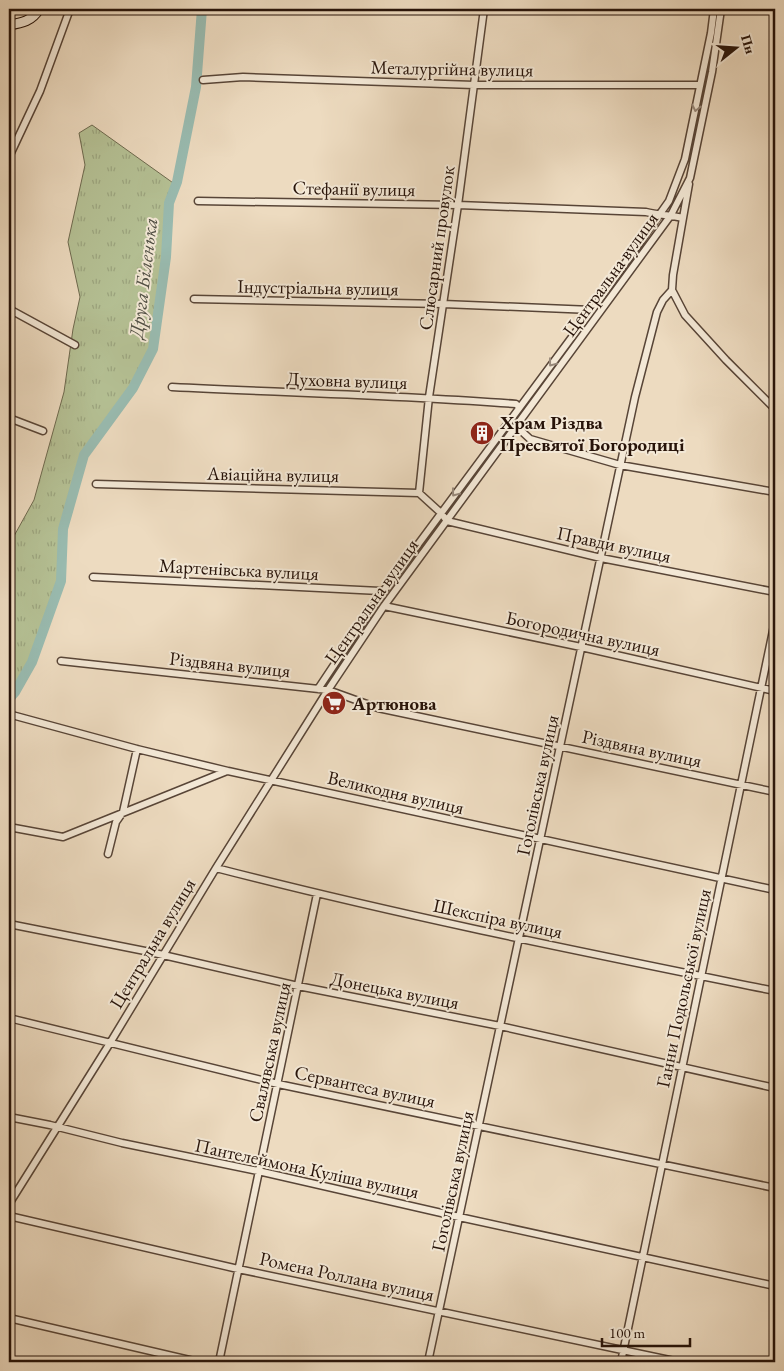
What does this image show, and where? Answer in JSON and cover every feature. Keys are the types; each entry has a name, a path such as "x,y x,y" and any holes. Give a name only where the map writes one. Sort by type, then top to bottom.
{"street":[{"path":"9,25 25,22 34,17 39,9"},
{"path":"9,157 40,91 70,9"},
{"name":"Слюсарний провулок","path":"419,492 429,397 458,205 484,9"},
{"name":"Центральна вулиця","path":"318,690 382,593 592,310 669,201 685,158 711,33 714,9"},
{"name":"Центральна вулиця","path":"9,1204 110,1043 216,868 328,690 384,606 672,215 690,178 712,72 721,9"},
{"name":"Металургійна вулиця","path":"203,80 243,78 474,85 700,85"},
{"name":"Гоголівська вулиця","path":"428,1362 635,397 657,312 663,300 672,290 690,178"},
{"name":"Стефанії вулиця","path":"198,201 458,205 646,212 658,215 672,215"},
{"path":"672,215 683,218"},
{"path":"672,290 685,315 726,360 775,409"},
{"name":"Індустріальна вулиця","path":"194,299 443,304 592,310"},
{"path":"9,310 76,345"},
{"name":"Духовна вулиця","path":"172,388 298,394 429,397 516,404 519,407"},
{"path":"9,418 43,430"},
{"path":"517,427 530,439 620,464 775,492"},
{"name":"Авіаційна вулиця","path":"96,484 419,492"},
{"path":"419,492 447,521"},
{"name":"Правди вулиця","path":"447,521 601,558 775,592"},
{"name":"Мартенівська вулиця","path":"93,577 380,591 382,593"},
{"name":"Богородична вулиця","path":"384,606 582,647 775,691"},
{"name":"Ганни Подольської вулиця","path":"621,1362 775,621"},
{"name":"Різдвяна вулиця","path":"60,661 328,690 378,708 775,792"},
{"name":"Великодня вулиця","path":"12,715 137,749 228,771 272,779 775,890"},
{"path":"108,854 116,822 123,812 137,749"},
{"path":"9,827 62,836 228,771"},
{"name":"Шекспіра вулиця","path":"216,868 317,894 775,991"},
{"name":"Свалявська вулиця","path":"219,1362 317,894"},
{"name":"Донецька вулиця","path":"9,924 162,955 298,986 500,1026 775,1088"},
{"name":"Сервантеса вулиця","path":"9,1018 278,1084 775,1188"},
{"name":"Пантелеймона Куліша вулиця","path":"9,1117 775,1286"},
{"name":"Ромена Роллана вулиця","path":"9,1216 238,1269 679,1362"},
{"path":"9,1318 198,1362"}],"green space":[{"path":"92,125 176,185 169,203 166,257 153,349 133,388 84,455 63,529 61,581 32,662 9,699 9,545 34,500 64,392 73,329 80,297 68,242 85,165 79,133"}],"waterway":[{"name":"Друга Біленька","path":"9,699 32,662 61,581 63,529 84,455 133,388 153,349 166,257 169,203 177,182 196,87 202,9"}],"place":[{"name":"Храм Різдва Пресвятої Богородиці","path":"482,433"},
{"name":"Артюнова","path":"334,703"}]}
